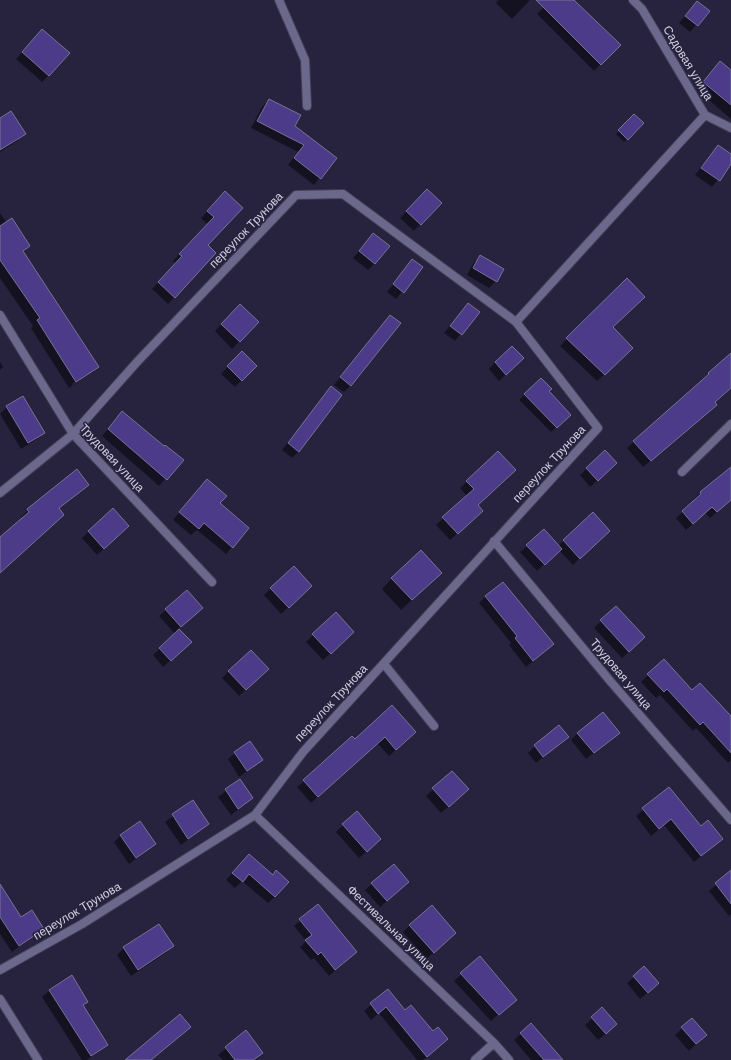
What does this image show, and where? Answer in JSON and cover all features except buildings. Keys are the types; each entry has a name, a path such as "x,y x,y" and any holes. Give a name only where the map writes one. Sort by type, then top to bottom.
{"street":[{"path":"279,0 306,60 307,106"},
{"name":"Садовая улица","path":"633,0 642,9 705,115 731,128"},
{"path":"516,322 705,115"},
{"name":"переулок Трунова","path":"0,493 73,434 137,362 296,195 343,194 516,322 598,428 303,752 255,815 82,924 0,970"},
{"name":"Трудовая улица","path":"0,315 73,434 212,582"},
{"path":"682,472 731,424"},
{"name":"Трудовая улица","path":"494,541 611,682 731,820"},
{"path":"384,664 434,726"},
{"name":"Фестивальная улица","path":"255,815 494,1043 509,1060"},
{"path":"0,998 38,1060"},
{"path":"475,1060 494,1043"}]}
